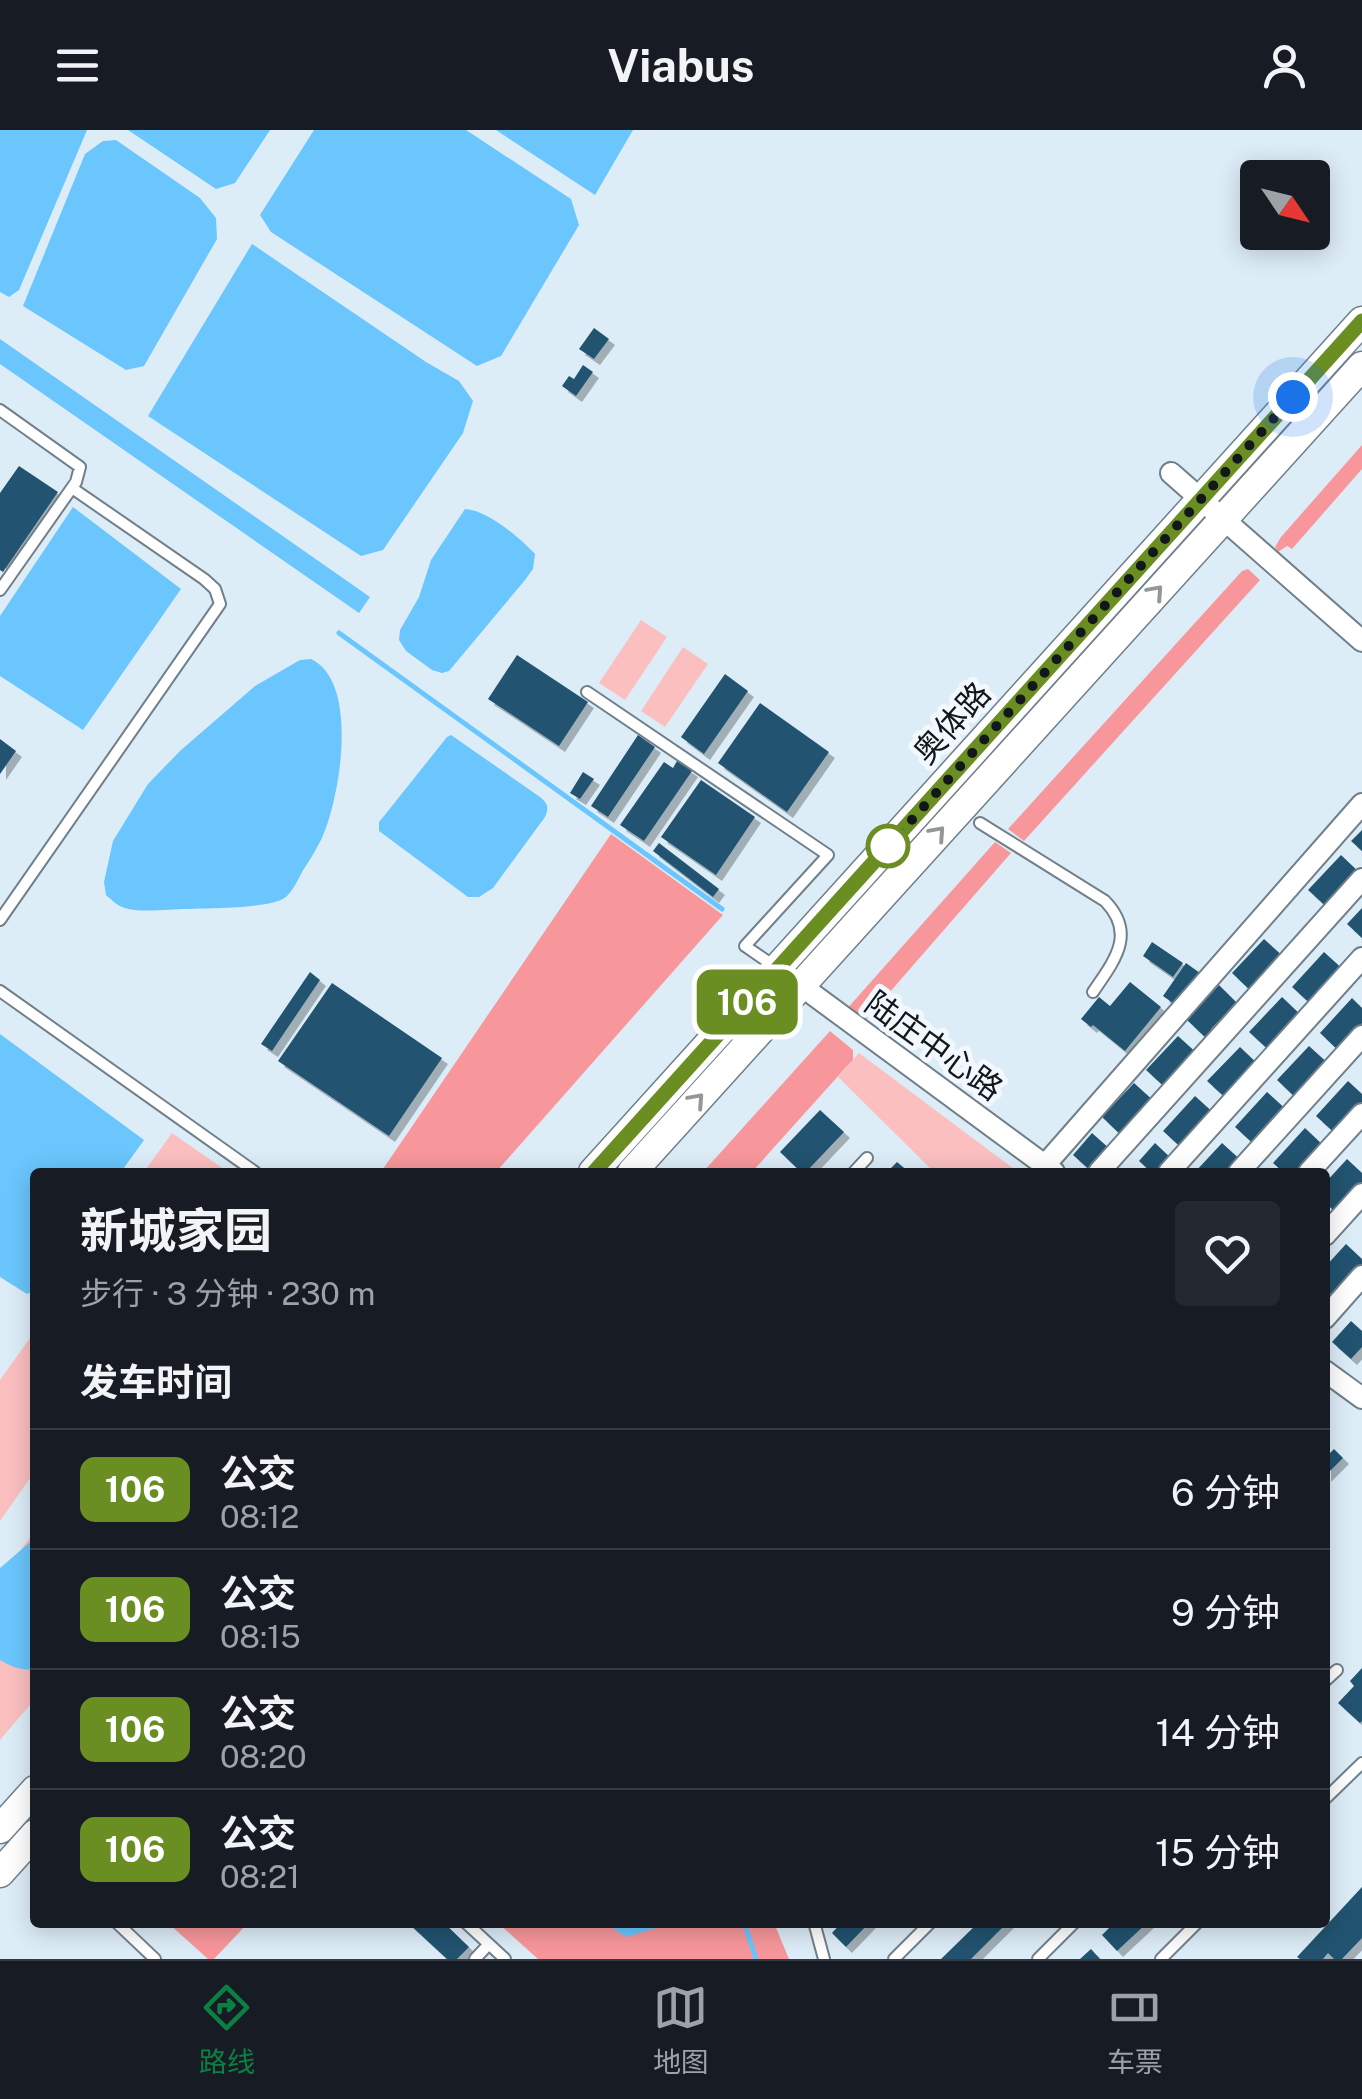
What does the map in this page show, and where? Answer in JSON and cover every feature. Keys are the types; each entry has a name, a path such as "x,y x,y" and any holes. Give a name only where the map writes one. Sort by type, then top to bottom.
{"main road":[{"name":"奥体路","path":"635,1168 789,977 1201,499 1362,321"},
{"name":"奥体路","path":"598,1168 789,977 1362,366"},
{"path":"4,1825 30,1796"},
{"path":"0,1873 30,1844"}],"street":[{"path":"1171,473 1362,641"},
{"path":"1051,1168 1362,804"},
{"path":"1103,1168 1362,879"},
{"path":"1173,1168 1362,958"},
{"name":"陆庄中心路","path":"789,977 1049,1168"},
{"path":"1243,1168 1362,1036"},
{"path":"1314,1168 1362,1114"},
{"path":"1330,1229 1362,1194"},
{"path":"1330,1312 1362,1276"},
{"path":"1330,1375 1362,1398"}],"lane":[{"path":"0,410 80,467 72,488 0,590"},
{"path":"0,920 220,604 215,589 204,580 72,488"},
{"path":"586,692 828,855 745,946 789,977"},
{"path":"980,823 1106,901 1117,915 1119,948 1093,992"},
{"path":"0,991 249,1168"},
{"path":"858,1168 867,1158"},
{"path":"1330,1676 1337,1670"},
{"path":"1330,1793 1362,1763"},
{"path":"4,1825 30,1839"},
{"path":"122,1928 156,1959"},
{"path":"472,1928 505,1959"},
{"path":"816,1928 824,1959"},
{"path":"894,1959 925,1928"},
{"path":"1038,1959 1069,1928"},
{"path":"1161,1959 1192,1928"},
{"path":"475,1959 489,1944"}],"shaded area":[{"path":"1362,445 1362,469 1292,549 1287,546 1278,552 1275,547 1281,537"},
{"path":"1248,569 1260,580 1024,841 1008,829 1242,571"},
{"path":"641,620 667,637 625,700 599,683"},
{"path":"683,647 708,664 665,727 641,711"},
{"path":"611,834 723,915 500,1168 384,1168"},
{"path":"995,842 1011,853 862,1024 845,1011"},
{"path":"830,1031 853,1050 853,1060 756,1168 707,1168"},
{"path":"859,1053 1013,1168 930,1168 838,1077"},
{"path":"172,1133 222,1168 147,1168"},
{"path":"30,1338 30,1478 0,1521 0,1380"},
{"path":"30,1538 30,1705 0,1740 0,1578"},
{"path":"174,1928 243,1928 214,1959 208,1959"},
{"path":"504,1928 776,1928 789,1959 538,1959"}],"water":[{"path":"0,130 87,130 19,290 9,297 0,292"},
{"path":"128,130 270,130 235,183 216,189"},
{"path":"314,130 466,130 571,199 579,225 501,356 477,366 271,232 260,215"},
{"path":"496,130 633,130 595,195"},
{"path":"116,140 200,198 216,218 217,239 144,366 126,370 23,306 85,154 103,141"},
{"path":"252,244 459,381 473,401 463,433 383,550 361,556 148,416"},
{"path":"0,339 370,597 359,613 0,364"},
{"path":"73,507 181,589 83,730 0,676 0,616"},
{"path":"465,509 493,519 521,540 535,554 533,569 449,671 442,673 406,651 399,640 400,630 419,597 431,560"},
{"path":"311,659 326,672 336,691 342,742 329,820 286,897 238,907 139,910 115,903 106,895 104,882 113,841 148,784 255,686 300,660"},
{"path":"451,735 540,797 547,806 545,817 493,888 479,897 468,897 379,831 379,822"},
{"path":"0,1034 144,1140 124,1168 30,1168 30,1292 0,1277"},
{"path":"30,1542 30,1669 0,1660 0,1568"},
{"path":"612,1928 656,1928 626,1937"}],"building":[{"path":"594,328 609,339 594,359 579,349"},
{"path":"583,365 593,372 576,396 562,386 569,376 574,379"},
{"path":"19,466 58,492 3,572 0,493"},
{"path":"517,655 588,702 559,746 488,699"},
{"path":"725,674 748,691 704,754 681,737"},
{"path":"760,703 829,752 787,812 718,763"},
{"path":"638,735 655,747 608,817 591,806"},
{"path":"0,739 16,751 0,774"},
{"path":"677,761 692,771 644,841 620,825 664,762 673,768"},
{"path":"583,772 594,779 580,799 570,793"},
{"path":"701,780 755,817 716,875 661,837"},
{"path":"1362,830 1362,851 1351,841"},
{"path":"659,843 719,889 713,897 653,851"},
{"path":"1341,855 1362,875 1330,910 1308,890"},
{"path":"1362,908 1362,938 1347,924"},
{"path":"1264,939 1286,959 1253,993 1232,973"},
{"path":"1152,942 1183,963 1173,977 1143,956"},
{"path":"1324,952 1346,972 1314,1007 1292,987"},
{"path":"1186,963 1200,973 1177,1006 1163,996"},
{"path":"310,972 320,980 272,1051 261,1044"},
{"path":"1130,982 1161,1007 1125,1051 1081,1019 1099,997 1110,1006"},
{"path":"332,983 442,1058 389,1136 278,1061"},
{"path":"1219,985 1240,1006 1233,1013 1229,1010 1211,1029 1215,1032 1208,1040 1187,1020"},
{"path":"1282,997 1303,1017 1271,1052 1249,1032"},
{"path":"1352,998 1362,1008 1362,1023 1344,1042 1341,1053 1320,1033"},
{"path":"1178,1036 1200,1056 1168,1090 1146,1070"},
{"path":"1309,1046 1331,1066 1298,1100 1277,1080"},
{"path":"1240,1047 1261,1067 1229,1101 1207,1081"},
{"path":"1348,1081 1362,1094 1362,1108 1338,1136 1316,1116"},
{"path":"1134,1083 1156,1103 1145,1107 1127,1126 1131,1130 1123,1137 1102,1117"},
{"path":"1267,1092 1289,1112 1257,1147 1235,1127"},
{"path":"1195,1096 1217,1116 1185,1151 1163,1131"},
{"path":"820,1110 844,1132 810,1168 797,1168 780,1152"},
{"path":"1305,1128 1326,1148 1315,1152 1301,1168 1279,1168 1273,1163"},
{"path":"1092,1133 1111,1150 1095,1168 1088,1168 1073,1155"},
{"path":"1155,1143 1174,1161 1168,1168 1147,1168 1139,1161"},
{"path":"1222,1143 1244,1163 1232,1168 1199,1168"},
{"path":"1347,1159 1362,1173 1362,1187 1358,1183 1340,1203 1344,1206 1337,1213 1330,1207 1330,1178"},
{"path":"1346,1244 1362,1259 1362,1273 1336,1299 1330,1294 1330,1262"},
{"path":"1351,1321 1362,1331 1362,1347 1351,1359 1332,1342"},
{"path":"1334,1449 1343,1458 1330,1471 1330,1453"},
{"path":"1362,1668 1360,1723 1338,1703 1354,1686 1350,1681"},
{"path":"1362,1887 1362,1938 1342,1959 1334,1959 1328,1953 1323,1959 1297,1957 1324,1928 1330,1928 1330,1921"},
{"path":"413,1928 449,1928 469,1947 457,1959 447,1959"},
{"path":"837,1928 864,1928 846,1947 832,1933"},
{"path":"973,1928 1002,1928 971,1959 941,1959"},
{"path":"1109,1928 1142,1928 1117,1951 1102,1935"},
{"path":"1091,1949 1100,1959 1080,1959"}],"waterway":[{"path":"339,633 722,909"},
{"path":"746,1928 756,1959"}],"bus line":[{"name":"106","path":"598,1168 1362,321"}],"route":[{"path":"888,846 882,853 1293,397"}]}
